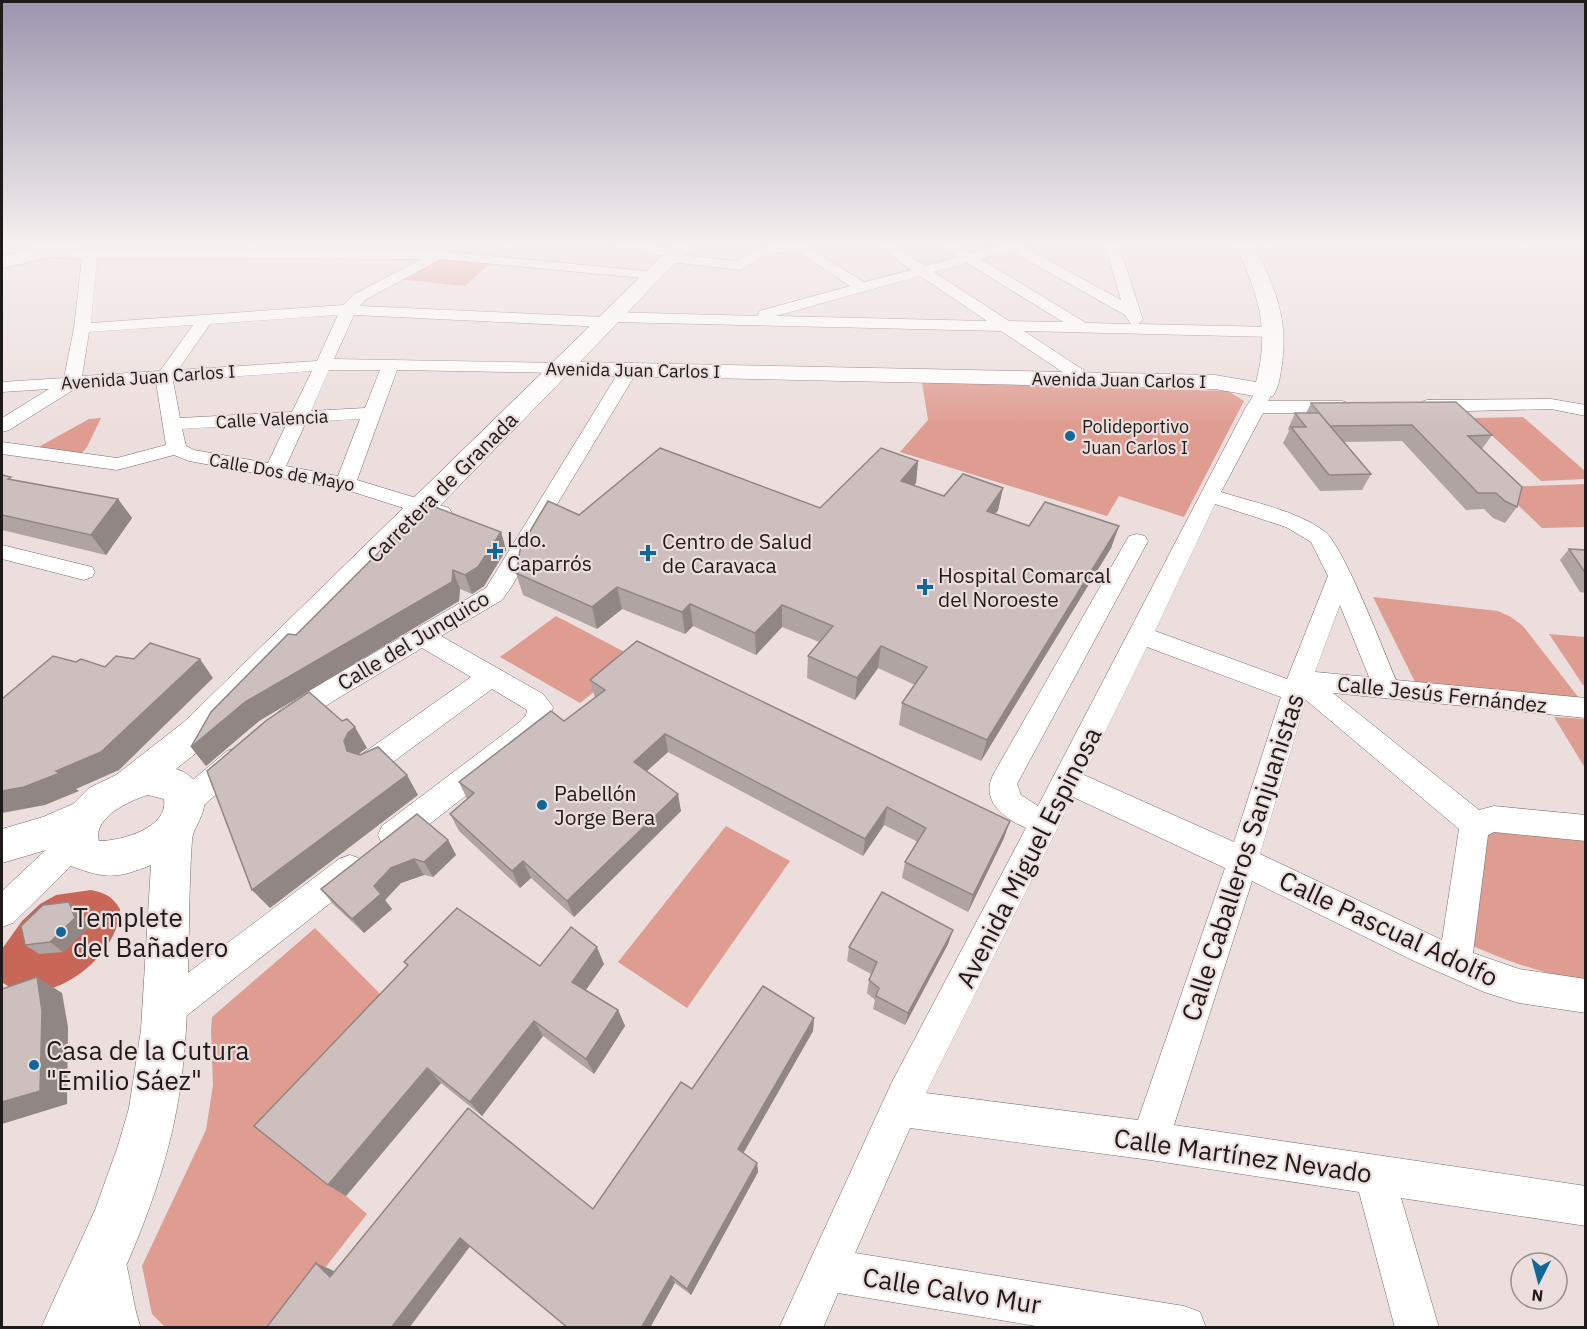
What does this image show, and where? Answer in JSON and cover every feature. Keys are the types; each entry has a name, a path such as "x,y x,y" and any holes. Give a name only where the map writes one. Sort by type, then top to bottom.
{"main road":[{"name":"Carretera de Granada","path":"78,838 114,792 130,784 197,732 623,304"},
{"path":"1260,399 1270,370 1274,332 1268,304"},
{"name":"Avenida Juan Carlos I","path":"560,368 1215,382 1260,399"},
{"name":"Carretera de Granada","path":"69,1328 106,1249 145,1146 157,1091 164,1012 166,917 178,805 179,768 197,732"},
{"path":"2,848 78,838 97,859 121,859 146,849 162,838 178,805 156,779 130,784"},
{"path":"121,859 141,870 152,885 166,917"}],"street":[{"path":"2,426 72,382 82,328 83,304"},
{"path":"275,469 348,310 354,304"},
{"path":"739,321 800,304"},
{"path":"971,304 1085,379"},
{"path":"1043,304 1082,328"},
{"path":"1118,304 1132,312"},
{"path":"1130,304 1138,329"},
{"path":"82,328 348,310 608,319 1274,332"},
{"path":"2,448 117,464 177,448 164,386 165,376 205,319"},
{"name":"Avenida Juan Carlos I","path":"2,387 324,365 560,368"},
{"path":"346,483 390,365"},
{"name":"Calle del Junquico","path":"178,805 262,738 321,696 494,594 504,582 511,542 629,370"},
{"path":"1260,399 1366,407"},
{"name":"Avenida Miguel Espinosa","path":"801,1328 900,1108 1260,399"},
{"path":"1412,406 1551,405 1580,408"},
{"name":"Calle Valencia","path":"172,424 371,413"},
{"name":"Calle Dos de Mayo","path":"177,448 189,455 346,483 424,506 457,519"},
{"path":"1210,495 1294,522 1319,537 1339,576 1387,688"},
{"path":"1045,822 1012,807 1002,791 1003,783 1137,541"},
{"path":"2,552 84,572"},
{"name":"Calle Caballeros Sanjuanistas","path":"1150,1141 1243,861 1297,686 1339,576"},
{"path":"1142,635 1297,686 1477,826"},
{"path":"164,1012 532,726 541,714 540,707 423,637"},
{"path":"372,762 491,676"},
{"name":"Calle Jesús Fernández","path":"1297,686 1387,688 1586,708"},
{"name":"Calle Pascual Adolfo","path":"1067,781 1484,975 1519,986 1586,996"},
{"path":"1455,962 1474,829 1483,821 1494,819 1586,828"},
{"path":"2,912 78,838"},
{"name":"Calle Martínez Nevado","path":"900,1108 1150,1141 1586,1206"},
{"path":"1374,1175 1417,1328"},
{"path":"106,1249 111,1306 119,1328"},
{"name":"Calle Calvo Mur","path":"827,1270 1184,1328"}],"shaded area":[{"name":"Polideportivo Juan Carlos I","path":"922,382 1228,391 1244,401 1184,517 1119,496 1107,516 900,452 928,420"},
{"path":"1523,417 1585,471 1585,479 1541,481 1473,418"},
{"path":"101,418 87,447 78,457 35,449 89,419"},
{"path":"1585,484 1585,527 1542,528 1499,487"},
{"path":"1373,597 1498,611 1511,617 1523,626 1579,698 1416,684"},
{"path":"556,616 636,658 580,703 500,657"},
{"path":"1549,634 1585,637 1585,685 1583,685"},
{"path":"1554,717 1585,719 1585,768"},
{"path":"726,826 790,861 687,1008 618,962"},
{"path":"1496,829 1585,839 1585,980 1526,967 1470,945 1487,832"},
{"path":"91,890 108,896 120,909 118,924 112,938 92,964 79,975 49,989 26,992 3,983 2,949 22,921 40,904 56,895"},
{"path":"315,928 396,1010 346,1196 367,1214 279,1327 165,1327 152,1314 142,1266 206,1130 213,1085 212,1017"}],"building":[{"path":"1456,402 1492,435 1468,436 1522,487 1517,507 1496,493 1478,493 1412,425 1330,426 1311,403"},
{"path":"1295,413 1319,413 1371,474 1329,475 1291,427 1306,427"},
{"path":"660,448 820,508 881,448 918,461 901,481 944,496 963,474 1003,488 987,511 1029,526 1045,502 1119,526 987,740 902,703 927,667 881,646 857,678 808,656 833,626 782,605 755,633 690,604 682,612 617,587 592,607 516,573 522,539 526,538 548,501 579,515"},
{"path":"2,475 11,477 8,479 118,499 91,535 2,515"},
{"path":"427,504 501,532 478,567 465,575 453,570 452,582 245,702 191,747 211,712 288,634 296,635"},
{"path":"1569,549 1586,550 1586,574"},
{"path":"637,641 1010,821 973,895 905,862 926,828 887,807 865,839 665,734 634,762 678,794 567,901 523,861 512,871 450,814 474,793 459,782 551,711 564,721 605,690 590,680"},
{"path":"150,643 200,659 101,752 56,771 60,773 24,787 2,791 2,699 53,656 76,662 81,659 105,667 116,656 134,659"},
{"path":"309,692 342,721 347,719 355,727 344,741 347,751 360,755 378,747 407,775 252,890 207,771 267,720"},
{"path":"417,814 448,840 424,862 414,859 391,868 374,886 381,894 352,919 321,889"},
{"path":"882,892 953,930 908,1013 876,996 879,988 869,980 877,962 849,947"},
{"path":"69,902 75,918 50,942 25,945 21,926 43,905"},
{"path":"457,908 540,966 571,927 597,947 572,982 618,1010 586,1059 534,1021 470,1102 427,1068 328,1185 254,1126 408,965 404,962"},
{"path":"37,977 42,1011 40,1091 2,1102 2,989"},
{"path":"763,986 814,1018 738,1149 757,1163 687,1289 671,1276 641,1328 568,1328 460,1238 391,1328 266,1328 316,1263 330,1277 468,1108 593,1209 681,1082 692,1089"}],"place":[{"name":"Polideportivo Juan Carlos I","path":"1070,436"},
{"name":"Ldo. Caparrós","path":"495,551"},
{"name":"Centro de Salud de Caravaca","path":"648,553"},
{"name":"Hospital Comarcal del Noroeste","path":"925,587"},
{"name":"Pabellón Jorge Bera","path":"542,805"},
{"name":"Templete del Bañadero","path":"61,932"},
{"name":"Casa de la Cutura \"Emilio Sáez\"","path":"34,1065"}]}
